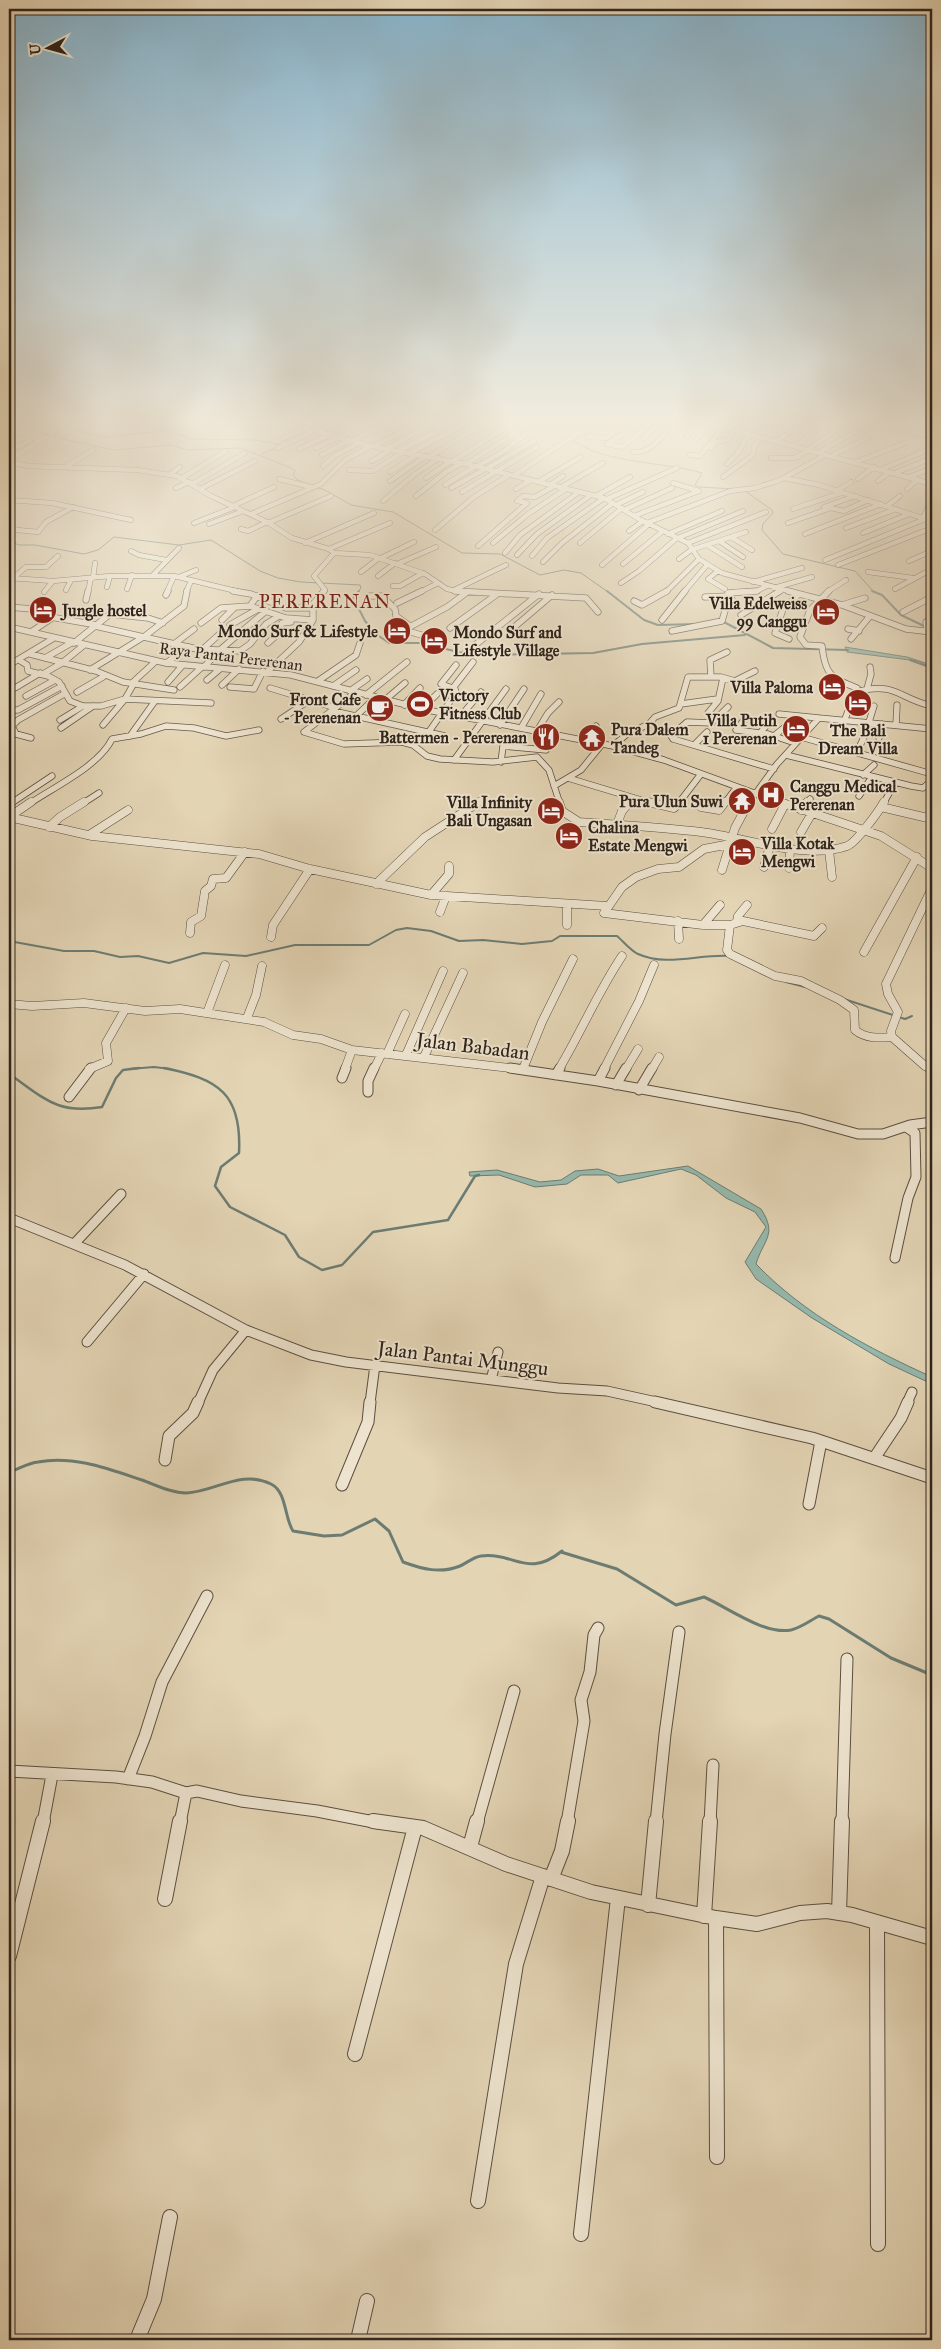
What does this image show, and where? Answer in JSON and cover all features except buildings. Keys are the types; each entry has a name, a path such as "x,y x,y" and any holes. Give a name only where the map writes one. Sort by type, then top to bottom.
{"street":[{"path":"283,533 305,543 331,551 357,552 380,558 423,573 438,584 454,590 466,593 539,594 588,598 598,612"},
{"path":"305,543 329,533"},
{"path":"331,551 370,533"},
{"path":"478,546 491,533"},
{"path":"493,544 506,533"},
{"path":"505,553 523,533"},
{"path":"517,555 539,533"},
{"path":"532,556 547,538 555,533"},
{"path":"542,562 576,533"},
{"path":"580,543 593,533"},
{"path":"602,565 636,533"},
{"path":"623,564 664,533"},
{"path":"666,533 688,544 699,559 718,571 781,590 842,605 906,629 929,630 926,622 932,618"},
{"path":"621,583 639,571 678,538 691,533"},
{"path":"688,544 716,533"},
{"path":"679,559 691,550 744,533"},
{"path":"825,560 890,533"},
{"path":"838,565 920,533"},
{"path":"731,537 752,550"},
{"path":"719,541 743,557"},
{"path":"361,572 380,558 414,542"},
{"path":"707,545 742,567"},
{"path":"378,576 396,564 436,547"},
{"path":"154,576 166,560 179,548"},
{"path":"131,551 139,555 166,560"},
{"path":"230,687 254,689 266,671 296,646 312,621 313,608 325,590 314,576 331,559 331,551"},
{"path":"909,561 932,551"},
{"path":"11,579 26,567 46,567 58,556"},
{"path":"634,601 642,605 658,598 699,559"},
{"path":"86,600 94,564"},
{"path":"454,590 506,565"},
{"path":"662,620 700,571 707,565"},
{"path":"753,582 802,568"},
{"path":"895,589 932,569"},
{"path":"166,595 176,577 196,570"},
{"path":"718,571 708,579 725,589"},
{"path":"868,572 913,578"},
{"path":"392,586 400,586 423,573"},
{"path":"11,579 53,581 132,575 176,577 257,596 286,608 313,608"},
{"path":"127,589 132,575"},
{"path":"107,588 110,576"},
{"path":"774,588 812,577"},
{"path":"66,590 72,580"},
{"path":"844,719 856,692 856,686 839,682 829,673 824,665 822,648 806,645 800,637 804,618 818,599 846,580"},
{"path":"44,592 53,581"},
{"path":"90,670 145,636 185,604 185,594 192,581"},
{"path":"397,603 438,584"},
{"path":"672,631 723,619 727,604 733,601 728,593 739,590 756,593 767,586"},
{"path":"741,615 781,590"},
{"path":"442,641 405,632 410,626 447,607 466,593"},
{"path":"450,628 496,594"},
{"path":"466,653 539,594"},
{"path":"789,639 775,633 784,609 799,594"},
{"path":"518,633 512,629 552,595"},
{"path":"250,606 257,596"},
{"path":"370,596 382,596 395,609 396,616 410,626"},
{"path":"705,597 730,596"},
{"path":"903,612 932,596"},
{"path":"842,605 864,598"},
{"path":"201,623 221,608 250,606 279,616 312,621"},
{"path":"9,607 32,609 39,615 145,636 203,650 243,650 266,624 279,616"},
{"path":"222,620 235,607"},
{"path":"230,625 258,609"},
{"path":"180,687 266,612"},
{"path":"45,658 73,642 111,614 148,618 163,623"},
{"path":"851,639 870,616"},
{"path":"31,632 52,618"},
{"path":"268,643 277,636 282,623 312,621"},
{"name":"Raya Pantai Pererenan","path":"10,628 166,664 281,673 422,709 603,743 863,829 890,840 932,868"},
{"path":"174,644 194,629"},
{"path":"848,629 859,631"},
{"path":"203,650 223,631"},
{"path":"9,665 54,638"},
{"path":"318,681 356,655 360,643"},
{"path":"15,688 62,663 84,645"},
{"path":"166,664 189,647"},
{"path":"711,677 710,660 727,652"},
{"path":"30,654 90,670 103,677 174,690"},
{"path":"19,660 28,666 28,671 55,680 62,686 64,694 70,700 83,706 93,706 125,699 211,703"},
{"path":"103,725 125,699 133,684 156,661"},
{"path":"366,695 407,662"},
{"path":"453,688 473,662"},
{"path":"428,733 456,693 453,688 441,684 456,665"},
{"path":"168,682 182,666"},
{"path":"867,689 871,674 870,666"},
{"path":"208,680 220,669"},
{"path":"222,685 239,669"},
{"path":"333,686 356,670"},
{"path":"613,746 627,734 649,724 655,717 676,710 681,704 688,676 723,678 737,681 755,672"},
{"path":"281,673 269,690 355,717 445,736"},
{"path":"77,692 103,677"},
{"path":"708,713 718,701 716,698 723,678"},
{"path":"367,679 334,709 309,726 304,732 344,744 395,742 413,745 432,758 501,762 537,757 546,764 562,811 568,817 590,824 617,824 658,830 702,832 731,841 790,849 830,850 850,845 881,807 895,783"},
{"path":"26,696 55,680"},
{"path":"385,700 406,683"},
{"path":"9,707 11,710 18,710 62,686"},
{"path":"404,705 420,688"},
{"path":"454,760 480,721 506,688"},
{"path":"500,724 524,689"},
{"path":"856,692 867,689 896,691 916,702 932,706"},
{"path":"460,717 481,692"},
{"path":"30,738 16,734 12,729 14,723 64,694"},
{"path":"422,709 436,694"},
{"path":"521,728 541,694"},
{"path":"355,717 375,698"},
{"path":"681,704 716,698"},
{"path":"130,736 155,701"},
{"path":"280,719 308,701"},
{"path":"537,731 548,713 559,702"},
{"path":"896,725 897,705"},
{"path":"60,720 83,706"},
{"path":"62,728 93,706"},
{"path":"857,752 866,739 868,722 874,706"},
{"path":"728,708 712,723 687,722 672,735 673,739 774,769"},
{"path":"779,714 932,729"},
{"path":"722,870 740,817 774,769 819,718"},
{"path":"744,720 736,730 761,732 795,743"},
{"path":"761,732 770,721"},
{"path":"879,738 882,724"},
{"path":"9,817 92,762 107,749 112,739 171,726 226,736 259,730"},
{"path":"582,739 596,726"},
{"path":"774,736 784,726"},
{"path":"395,742 408,729"},
{"path":"697,745 696,743 707,732"},
{"path":"801,737 857,752 890,764 932,774"},
{"path":"554,786 587,764 603,743"},
{"path":"501,762 503,746 546,750"},
{"path":"786,755 872,778 932,789"},
{"path":"863,775 874,765"},
{"path":"568,778 633,799 676,807 701,774"},
{"path":"9,804 52,776"},
{"path":"859,796 872,778"},
{"path":"924,787 932,780"},
{"path":"701,807 719,810 737,787"},
{"path":"49,827 60,817 99,793"},
{"path":"617,824 622,811 633,799"},
{"path":"801,810 810,799"},
{"path":"376,884 409,848 450,818 483,800"},
{"path":"772,829 785,804"},
{"path":"881,807 932,819"},
{"path":"89,835 128,810"},
{"path":"801,832 812,813"},
{"path":"9,817 89,835 245,852 310,869 431,895 607,906"},
{"path":"731,841 704,849 679,867 658,869 636,877 622,887 603,912 606,914 703,925 734,923 814,936 822,928"},
{"path":"764,867 770,846"},
{"path":"789,868 790,849"},
{"path":"830,850 832,877"},
{"path":"190,932 191,922 201,916 205,891 211,886 213,879 226,878 245,852"},
{"path":"864,952 872,943 902,882 917,857"},
{"path":"431,895 449,874 449,866"},
{"path":"271,937 273,925 310,869"},
{"path":"892,1037 898,1012 888,994 886,984 932,888"},
{"path":"440,912 446,896"},
{"path":"566,925 567,904"},
{"path":"703,925 720,905"},
{"path":"747,905 734,923 727,950 730,954 775,976 798,980 840,1000 854,1010 856,1030 861,1034 873,1037 892,1037 926,1066 932,1068"},
{"path":"678,921 679,939"},
{"path":"556,1075 589,1017 608,977 622,956"},
{"path":"523,1070 542,1022 573,959"},
{"path":"207,1013 225,965"},
{"path":"598,1081 639,1001 654,965"},
{"path":"247,1018 256,994 262,966"},
{"path":"406,1055 443,970"},
{"path":"424,1057 463,973"},
{"name":"Jalan Babadan","path":"9,1004 32,1006 84,1003 145,1011 180,1009 247,1018 264,1022 293,1035 321,1039 352,1050 424,1057 598,1081 800,1118 858,1134 883,1134 932,1122"},
{"path":"69,1097 88,1069 108,1060 106,1043 126,1008"},
{"path":"368,1092 368,1081 404,1014"},
{"path":"616,1085 638,1049"},
{"path":"342,1078 352,1050"},
{"path":"639,1090 658,1057"},
{"path":"895,1258 908,1198 916,1177 914,1132 906,1127"},
{"path":"74,1244 121,1194"},
{"name":"Jalan Pantai Munggu","path":"9,1218 144,1274 246,1330 311,1355 491,1380 607,1391 820,1441 875,1457 932,1478"},
{"path":"86,1342 144,1274"},
{"path":"165,1460 169,1436 193,1413 213,1370 246,1330"},
{"path":"491,1380 498,1352"},
{"path":"342,1485 368,1422 375,1365"},
{"path":"875,1457 901,1418 912,1392"},
{"path":"809,1504 820,1441"},
{"path":"128,1779 145,1736 162,1682 207,1596"},
{"path":"478,2201 516,1964 547,1878 562,1851 584,1721 581,1700 590,1672 594,1635 598,1628"},
{"path":"648,1905 665,1734 679,1632"},
{"path":"839,1913 847,1659"},
{"path":"470,1847 514,1690"},
{"path":"713,1765 710,1917 717,2157"},
{"path":"9,1771 152,1782 186,1793 197,1791 241,1801 317,1810 386,1824 423,1828 506,1864 547,1878 618,1898 710,1917 757,1924 800,1913 827,1910 932,1938"},
{"path":"9,1956 49,1800 52,1775"},
{"path":"165,1899 186,1793"},
{"path":"355,2054 416,1827"},
{"path":"581,2234 618,1898"},
{"path":"877,1922 878,2244"},
{"path":"137,2340 142,2332 151,2300 170,2217"},
{"path":"358,2340 367,2300"}],"water":[{"path":"845,647 907,657 932,665 932,668 918,661 847,652"},
{"path":"688,1166 761,1209 766,1218 769,1232 756,1264 775,1282 816,1315 838,1329 932,1377 932,1384 889,1364 812,1318 756,1279 745,1262 766,1227 755,1212 726,1198 696,1175 681,1169 618,1183 608,1175 581,1175 567,1184 535,1187 499,1175 470,1176 469,1172 497,1170 540,1182 561,1180 575,1171 598,1169 619,1176"}],"waterway":[{"path":"428,533 462,553 500,554 540,575 564,570 581,573 608,592"},
{"path":"764,533 783,554 855,571 874,592"},
{"path":"9,541 19,545 35,545 84,554 98,550 114,537 179,545 211,540 260,571 278,578 301,582 360,585 361,588 358,592"},
{"path":"607,591 644,620 658,625 697,624"},
{"path":"358,592 353,597 365,621 376,634 389,643 421,643 471,655 593,653 642,644 745,635"},
{"path":"874,592 882,595 901,615 926,627"},
{"path":"722,621 773,648 848,650"},
{"path":"910,660 932,668"},
{"path":"9,941 64,951 94,951 120,957 138,956 169,963 203,953 246,956 295,945 369,945 396,930 407,928 431,931 459,941 483,940 522,944 552,941 560,936 617,936 635,953 660,960 729,956"},
{"path":"786,982 805,987"},
{"path":"844,999 905,1019 912,1016"},
{"path":"135,1069 139,1068"},
{"path":"135,1069 166,1068"},
{"path":"166,1068 171,1069"},
{"path":"166,1068 183,1072 213,1084 223,1092 231,1103 239,1133 239,1153 221,1167 215,1186 230,1207 285,1235 299,1257 322,1270 342,1265 373,1232 448,1220 475,1176 479,1175"},
{"path":"129,1069 135,1069"},
{"path":"9,1078 15,1078 55,1104 75,1109 88,1109 102,1107 116,1078 123,1070 135,1069"},
{"path":"9,1472 38,1462 64,1460 91,1464 180,1493 197,1492 239,1480 260,1480 271,1484 280,1493 293,1531 324,1536 342,1535 375,1519 389,1531 403,1562 431,1570 453,1568 481,1556 503,1557 530,1564 539,1563 550,1559 562,1551"},
{"path":"561,1552 617,1569 676,1605 704,1597 746,1619 780,1630 791,1630 819,1616 829,1619 891,1658 932,1675"}],"place":[{"name":"Jungle hostel","path":"43,610"},
{"name":"Villa Edelweiss 99 Canggu","path":"826,612"},
{"name":"Mondo Surf & Lifestyle","path":"397,631"},
{"name":"Mondo Surf and Lifestyle Village","path":"434,641"},
{"name":"Villa Paloma","path":"832,687"},
{"name":"The Bali Dream Villa","path":"858,703"},
{"name":"Victory Fitness Club","path":"420,704"},
{"name":"Front Cafe - Perenenan","path":"380,708"},
{"name":"Villa Putih 1 Pererenan","path":"796,729"},
{"name":"Battermen - Pererenan","path":"546,737"},
{"name":"Pura Dalem Tandeg","path":"592,738"},
{"name":"Canggu Medical Pererenan","path":"771,795"},
{"name":"Pura Ulun Suwi","path":"742,801"},
{"name":"Villa Infinity Bali Ungasan","path":"551,811"},
{"name":"Chalina Estate Mengwi","path":"569,836"},
{"name":"Villa Kotak Mengwi","path":"742,852"}],"district":[{"name":"PERERENAN","path":"325,601"}]}
